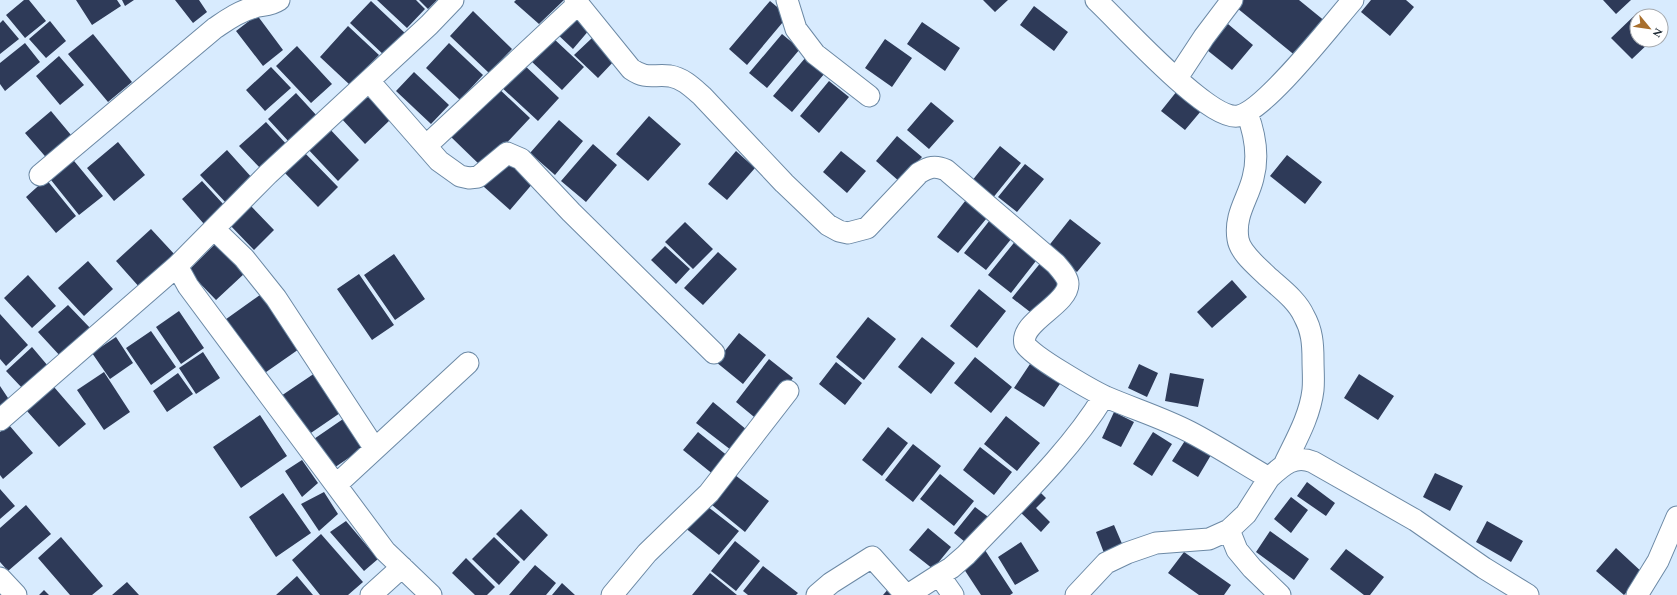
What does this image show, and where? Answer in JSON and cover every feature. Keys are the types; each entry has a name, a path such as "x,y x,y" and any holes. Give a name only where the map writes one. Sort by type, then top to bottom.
{"street":[{"path":"40,175 215,28 250,4 271,5 279,0"},
{"path":"0,420 178,266 268,174 369,81 453,0"},
{"path":"788,0 796,29 815,54 869,96"},
{"path":"1177,78 1204,37 1232,0"},
{"path":"1101,2 1192,93 1210,106 1236,116 1247,113 1263,101 1281,83 1353,0"},
{"path":"426,146 576,2 631,69 640,76 652,78 672,76 691,86 784,183 828,225 839,231 848,233 867,228 918,173 928,167 938,166 946,170 1056,264 1066,278 1068,285 1065,293 1031,326 1025,343 1028,350 1104,396 1190,432 1269,478"},
{"path":"369,81 439,161 452,172 469,178 478,177 506,154 521,159 571,212 714,353"},
{"path":"1076,595 1106,563 1127,553 1156,543 1209,539 1229,530 1246,514 1269,478 1285,463 1307,418 1314,389 1311,331 1304,314 1291,298 1244,253 1238,241 1236,227 1239,213 1253,178 1256,156 1253,129 1247,113"},
{"path":"214,229 244,258 272,293 375,449"},
{"path":"178,266 188,286 385,551 431,595"},
{"path":"336,484 468,363"},
{"path":"612,595 646,553 709,493 788,391"},
{"path":"817,595 831,583 872,557 904,593 911,593 951,568 966,555 1066,448 1087,424 1104,396"},
{"path":"1285,463 1300,458 1313,462 1415,520 1484,568 1528,595"},
{"path":"1637,595 1658,560 1672,545 1677,517"},
{"path":"1229,530 1238,550 1247,562 1280,595"},
{"path":"371,595 402,567"},
{"path":"939,575 953,595"},
{"path":"0,578 16,595"}],"building":[{"path":"24,0 29,0 46,21 25,38 6,15"},
{"path":"76,0 117,0 121,6 92,25"},
{"path":"122,0 134,0 125,6"},
{"path":"175,0 199,0 207,12 193,23"},
{"path":"377,0 416,0 425,9 407,28"},
{"path":"419,0 437,0 428,9"},
{"path":"516,0 564,0 539,24 514,2"},
{"path":"983,0 1008,0 995,12"},
{"path":"1243,0 1299,0 1326,22 1297,57 1237,8"},
{"path":"1371,0 1406,0 1414,7 1390,36 1361,12"},
{"path":"1603,0 1631,0 1616,14"},
{"path":"371,1 407,35 386,57 350,23"},
{"path":"770,1 788,16 747,65 729,49"},
{"path":"1034,6 1068,32 1054,51 1020,25"},
{"path":"473,11 512,49 489,73 450,36"},
{"path":"576,13 590,29 573,49 555,32"},
{"path":"257,15 283,50 263,66 236,31"},
{"path":"3,20 19,39 0,54 0,23"},
{"path":"50,21 66,41 46,58 29,39"},
{"path":"1629,21 1629,48 1644,48 1632,59 1611,38"},
{"path":"922,22 960,48 945,71 907,44"},
{"path":"1228,24 1253,45 1232,70 1207,50"},
{"path":"348,26 379,55 350,85 320,57"},
{"path":"93,34 132,82 108,102 68,54"},
{"path":"782,34 800,49 767,88 749,73"},
{"path":"553,38 584,67 562,90 531,61"},
{"path":"592,38 615,60 598,78 574,55"},
{"path":"885,39 912,58 892,87 865,68"},
{"path":"25,43 40,62 5,91 0,84 0,63"},
{"path":"449,43 483,75 460,100 426,68"},
{"path":"297,46 332,84 311,103 276,66"},
{"path":"59,56 84,85 60,105 36,76"},
{"path":"806,57 825,73 792,112 773,96"},
{"path":"521,62 559,98 538,121 499,85"},
{"path":"271,67 291,88 265,111 246,90"},
{"path":"414,72 449,105 431,124 396,91"},
{"path":"829,81 849,97 819,133 800,116"},
{"path":"496,86 530,118 483,168 450,136"},
{"path":"1177,91 1201,111 1185,130 1161,111"},
{"path":"296,93 318,117 290,143 268,119"},
{"path":"365,94 390,120 365,144 340,117"},
{"path":"931,102 954,121 929,149 907,130"},
{"path":"51,111 76,141 50,162 25,133"},
{"path":"649,116 681,144 648,181 616,154"},
{"path":"559,120 583,141 555,175 530,153"},
{"path":"266,122 289,147 263,171 239,146"},
{"path":"327,126 359,160 338,181 306,147"},
{"path":"897,136 922,157 900,182 876,161"},
{"path":"118,142 145,175 114,201 87,168"},
{"path":"593,144 617,165 586,202 561,181"},
{"path":"1000,146 1021,163 992,199 971,182"},
{"path":"227,150 253,179 227,204 200,175"},
{"path":"302,150 338,187 318,207 282,170"},
{"path":"736,151 755,168 727,200 708,184"},
{"path":"841,151 866,171 847,193 823,172"},
{"path":"1287,155 1322,182 1305,204 1270,176"},
{"path":"70,156 103,196 79,215 47,175"},
{"path":"507,158 534,182 510,210 483,186"},
{"path":"1025,164 1044,179 1017,212 998,197"},
{"path":"46,179 76,216 56,233 26,197"},
{"path":"202,181 224,205 204,224 182,199"},
{"path":"969,196 991,213 958,253 937,237"},
{"path":"248,203 274,230 254,250 228,223"},
{"path":"1070,219 1101,243 1077,272 1047,248"},
{"path":"990,220 1012,238 986,270 964,253"},
{"path":"685,222 713,249 693,269 665,242"},
{"path":"151,229 176,256 141,289 116,261"},
{"path":"1017,239 1039,257 1011,293 988,275"},
{"path":"216,243 245,273 216,300 188,271"},
{"path":"665,246 690,269 676,284 651,260"},
{"path":"718,252 737,269 703,305 684,288"},
{"path":"394,254 425,299 395,320 364,275"},
{"path":"88,261 113,289 84,316 58,288"},
{"path":"1042,261 1063,278 1034,315 1012,298"},
{"path":"359,274 394,325 372,340 337,289"},
{"path":"28,275 56,306 32,328 4,298"},
{"path":"1232,280 1247,297 1212,328 1197,312"},
{"path":"979,289 1006,311 977,348 950,326"},
{"path":"264,292 302,347 259,377 222,322"},
{"path":"68,305 92,330 62,358 38,332"},
{"path":"179,311 204,348 181,364 156,327"},
{"path":"0,314 28,345 6,366 0,359"},
{"path":"868,317 896,339 864,380 836,357"},
{"path":"151,331 176,367 151,385 126,348"},
{"path":"739,333 766,355 743,384 716,362"},
{"path":"116,337 133,363 110,379 92,353"},
{"path":"922,337 955,363 931,394 898,367"},
{"path":"32,347 48,366 23,389 6,371"},
{"path":"203,352 220,378 196,394 179,368"},
{"path":"975,357 1012,387 991,413 954,383"},
{"path":"769,359 793,378 759,421 736,402"},
{"path":"1032,361 1062,381 1044,407 1014,388"},
{"path":"836,362 862,383 845,405 819,384"},
{"path":"1139,364 1158,373 1147,397 1128,388"},
{"path":"104,372 130,412 104,430 77,390"},
{"path":"178,373 193,394 167,412 153,391"},
{"path":"315,373 343,411 305,437 278,398"},
{"path":"1170,373 1204,379 1198,407 1165,401"},
{"path":"1359,374 1394,396 1378,420 1344,398"},
{"path":"0,386 12,404 0,412"},
{"path":"54,387 86,424 59,447 27,411"},
{"path":"713,402 747,430 731,450 696,423"},
{"path":"1114,412 1134,422 1121,447 1102,438"},
{"path":"260,415 287,456 241,488 213,447"},
{"path":"1006,416 1040,443 1017,471 984,444"},
{"path":"346,417 366,446 331,470 311,441"},
{"path":"9,425 33,453 3,479 0,475 0,432"},
{"path":"888,427 908,443 882,476 862,460"},
{"path":"698,432 729,457 714,475 683,450"},
{"path":"1153,432 1172,444 1152,476 1133,464"},
{"path":"1186,439 1211,455 1198,477 1172,461"},
{"path":"913,444 941,466 913,502 885,480"},
{"path":"980,447 1012,472 994,495 963,470"},
{"path":"302,460 318,483 302,497 285,471"},
{"path":"1435,473 1463,486 1450,511 1423,497"},
{"path":"940,474 974,501 954,526 920,499"},
{"path":"735,475 769,501 745,532 712,505"},
{"path":"1307,482 1335,503 1326,516 1297,496"},
{"path":"0,489 15,506 0,519"},
{"path":"1039,491 1046,498 1036,508 1050,522 1041,532 1019,511"},
{"path":"324,492 338,514 319,531 301,504"},
{"path":"283,493 311,533 276,557 249,517"},
{"path":"1291,497 1308,510 1291,533 1274,519"},
{"path":"703,503 739,531 719,555 684,527"},
{"path":"26,505 51,534 8,571 0,562 0,528"},
{"path":"975,507 991,519 970,546 954,533"},
{"path":"521,509 548,535 524,561 496,534"},
{"path":"346,521 378,559 364,571 330,532"},
{"path":"1487,521 1523,541 1511,562 1476,542"},
{"path":"1114,525 1123,546 1104,553 1096,532"},
{"path":"928,528 951,547 933,569 909,550"},
{"path":"1270,531 1309,559 1294,580 1256,552"},
{"path":"321,534 363,582 348,595 320,595 292,560"},
{"path":"61,537 103,586 92,595 70,595 38,558"},
{"path":"494,537 520,562 499,585 472,559"},
{"path":"735,541 760,561 736,591 711,571"},
{"path":"1021,542 1039,571 1015,585 998,557"},
{"path":"983,547 1013,593 1010,595 981,595 960,563"},
{"path":"1616,548 1644,574 1624,595 1596,571"},
{"path":"1346,549 1384,577 1370,595 1364,595 1330,569"},
{"path":"1184,552 1231,585 1224,595 1199,595 1168,573"},
{"path":"466,558 495,587 487,595 475,595 452,573"},
{"path":"535,565 556,583 546,595 509,595"},
{"path":"763,566 798,593 796,595 748,595 743,591"},
{"path":"710,573 737,595 692,595"},
{"path":"297,576 313,595 276,595"},
{"path":"127,582 139,595 112,595"},
{"path":"562,583 575,595 552,595"},
{"path":"890,587 899,595 883,595"},
{"path":"44,590 49,595 39,595"}]}
